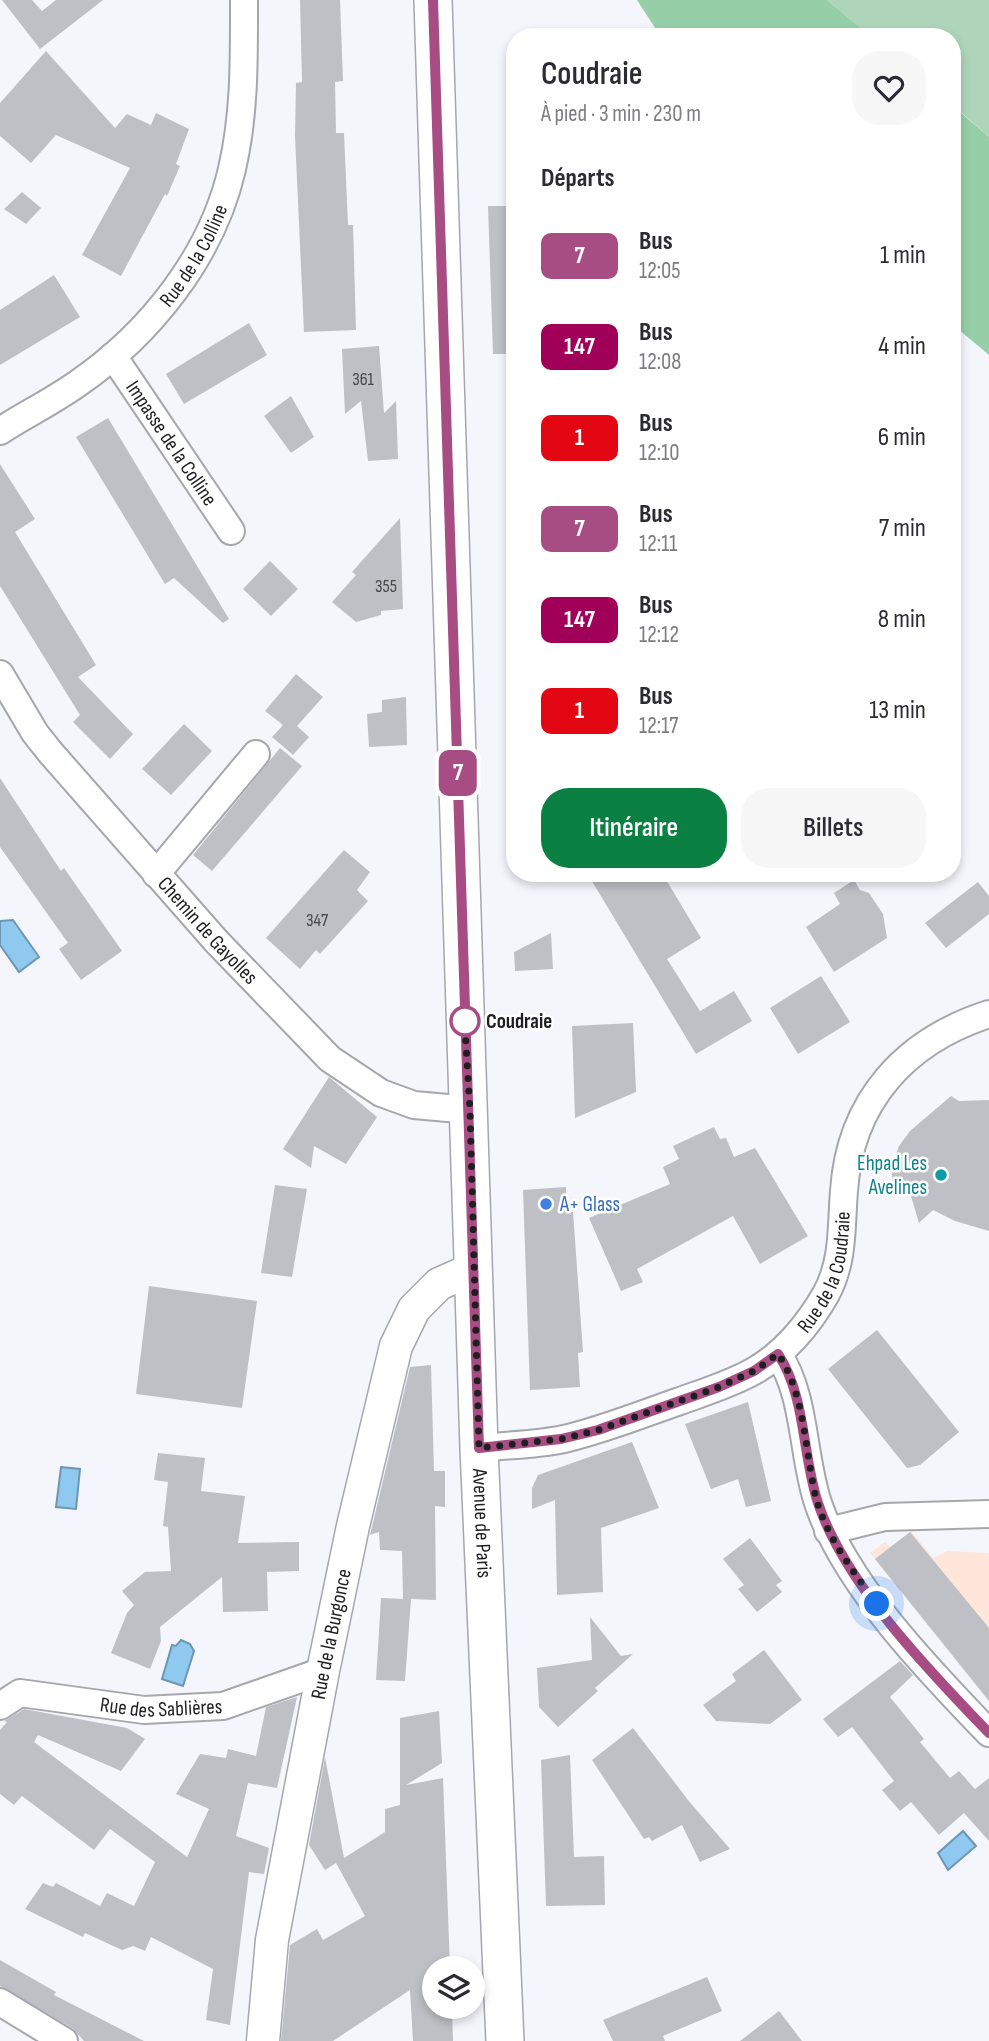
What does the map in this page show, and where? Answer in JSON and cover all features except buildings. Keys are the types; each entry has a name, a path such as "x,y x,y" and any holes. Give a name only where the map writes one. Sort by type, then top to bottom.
{"main road":[{"name":"Avenue de Paris","path":"433,0 479,1448 505,2041"}],"street":[{"name":"Rue de la Colline","path":"0,431 77,385 113,356 186,276 213,223 228,181 244,94 244,0"},
{"name":"Impasse de la Colline","path":"113,356 231,531"},
{"name":"Chemin de Gayolles","path":"0,674 35,733 156,874 217,942 338,1065 381,1093 414,1105 470,1110"},
{"path":"156,874 256,754"},
{"name":"Rue de la Coudraie","path":"479,1448 561,1439 598,1430 719,1387 754,1371 778,1354 812,1317 837,1268 842,1250 846,1166 865,1108 899,1067 926,1046 953,1028 989,1014"},
{"name":"Rue de la Burgonce","path":"263,2041 272,1940 323,1671 353,1526 396,1346 414,1309 439,1284 451,1276 475,1268"},
{"path":"778,1354 790,1377 817,1500 828,1531 844,1559 912,1650 989,1733"},
{"path":"828,1531 885,1517 989,1514"},
{"name":"Rue des Sablières","path":"0,1706 20,1693 144,1710 223,1706 323,1671"},
{"path":"0,2002 65,2041"}],"shaded area":[{"path":"911,1531 933,1558 947,1551 989,1553 989,1701 870,1553 885,1542 890,1547"}],"green space":[{"path":"637,0 827,0 861,28 655,28"},
{"path":"827,0 989,0 989,137 961,112 961,28 861,28"},
{"path":"961,113 989,137 989,355 961,332"}],"water":[{"path":"13,920 39,957 19,972 0,945 0,921"},
{"path":"61,1467 80,1469 76,1509 56,1507"},
{"path":"181,1640 190,1644 194,1651 183,1686 162,1679 172,1645 176,1646"},
{"path":"963,1831 976,1846 948,1870 938,1853"}],"bus line":[{"name":"7","path":"433,0 479,1448 561,1439 598,1430 719,1387 754,1371 778,1354 790,1377 817,1500 828,1531 844,1559 912,1650 989,1733"}],"place":[{"name":"Coudraie","path":"465,1021"},
{"name":"Ehpad Les Avelines","path":"941,1175"},
{"name":"A+ Glass","path":"546,1204"}],"route":[{"path":"465,1021 464,1012 470,1110 479,1448 561,1439 598,1430 719,1387 754,1371 778,1354 790,1377 817,1500 828,1531 844,1559 877,1604"}]}
